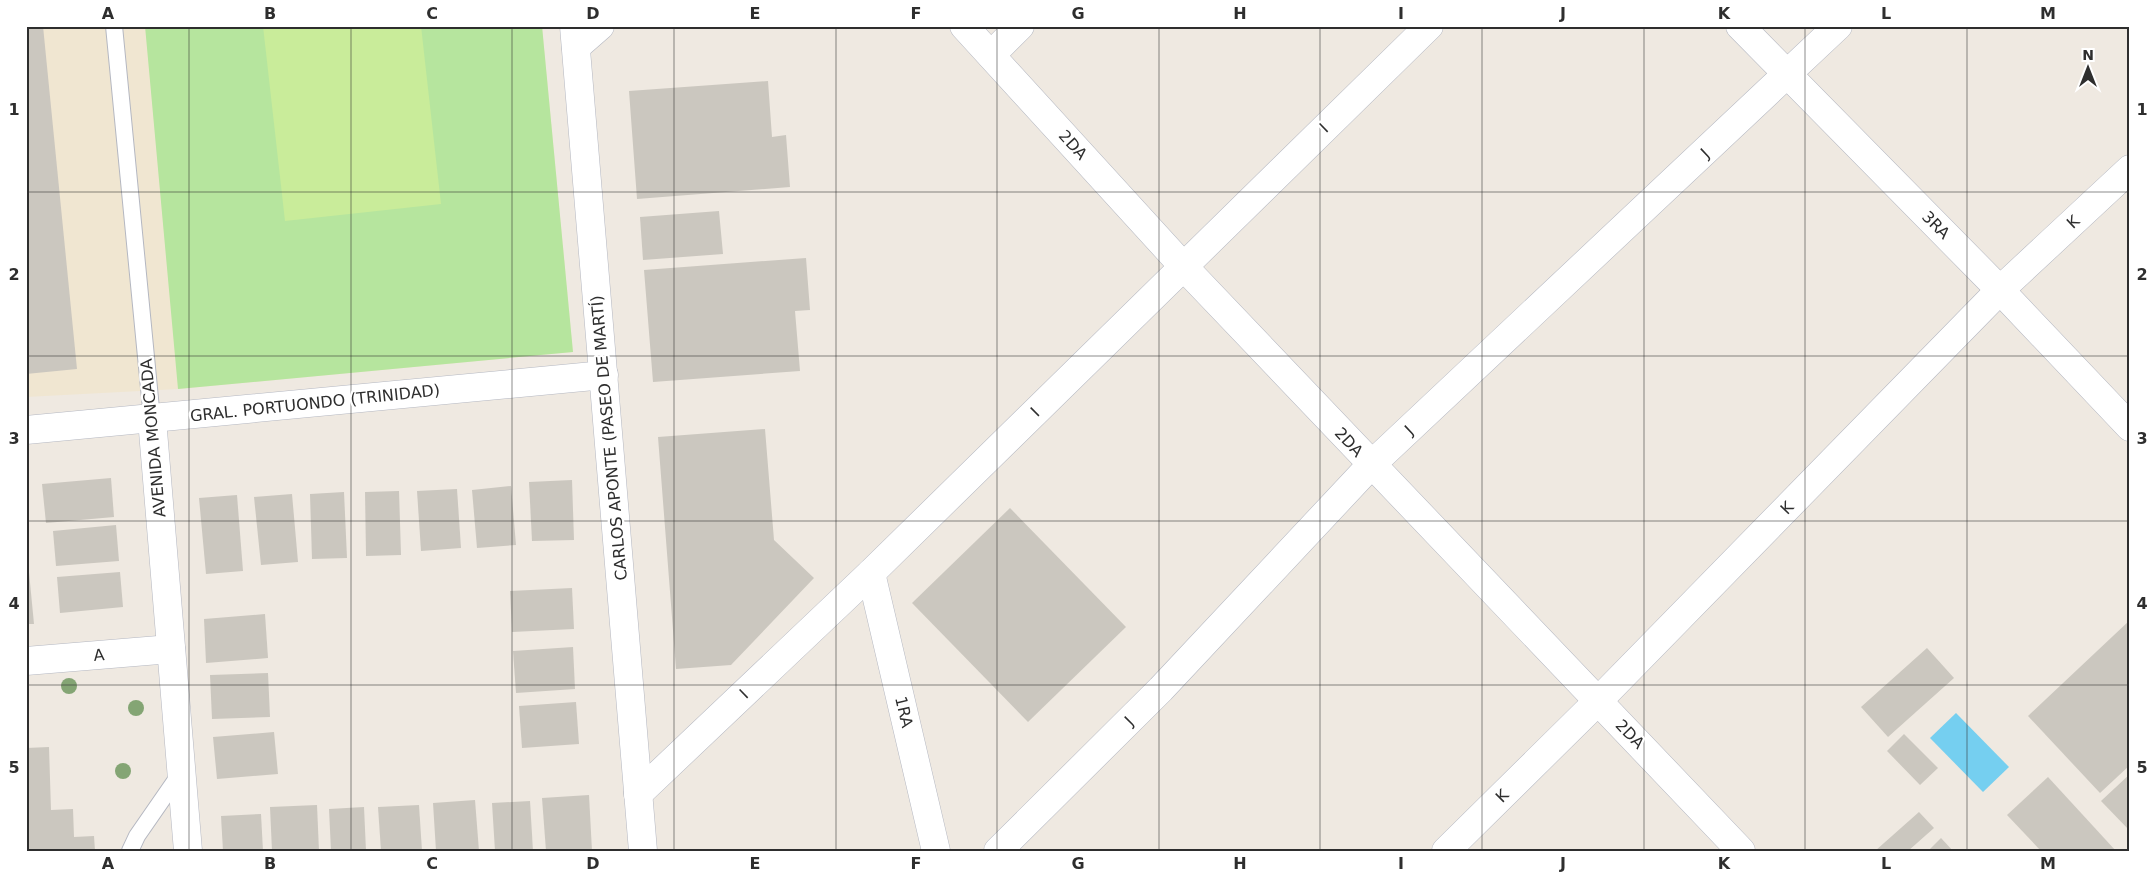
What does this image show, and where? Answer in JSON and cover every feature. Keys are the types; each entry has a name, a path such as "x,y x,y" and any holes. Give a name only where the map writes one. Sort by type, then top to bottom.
{"street":[{"path":"575,37 600,26"},
{"name":"2DA","path":"964,26 1183,266 1741,851"},
{"path":"991,55 1020,26"},
{"name":"I","path":"638,794 871,573 1429,26"},
{"name":"3RA","path":"1740,26 2000,290 2130,427"},
{"name":"J","path":"998,851 1161,689 1371,465 1838,26"},
{"name":"CARLOS APONTE (PASEO DE MARTÍ)","path":"575,37 643,851"},
{"name":"K","path":"1446,851 1598,701 2000,290 2130,168"},
{"name":"GRAL. PORTUONDO (TRINIDAD)","path":"26,430 604,375"},
{"name":"AVENIDA MONCADA","path":"152,419 188,851"},
{"name":"1RA","path":"871,573 936,851"},
{"name":"A","path":"26,662 171,648"}],"lane":[{"name":"AVENIDA MONCADA","path":"114,26 152,419"},
{"path":"130,851 137,836 182,771"}],"shaded area":[{"path":"26,26 542,26 573,352 178,389 26,397"}],"green space":[{"path":"145,26 542,26 573,352 178,389"},
{"path":"263,26 421,26 441,204 285,221"}],"water":[{"path":"1956,713 2009,767 1983,792 1930,738"}],"building":[{"path":"26,26 43,26 77,369 26,374"},
{"path":"768,81 772,137 786,135 790,187 637,199 629,91"},
{"path":"719,211 723,254 643,260 640,217"},
{"path":"806,258 810,310 795,311 800,371 653,382 644,270"},
{"path":"765,429 774,540 814,578 731,665 676,669 658,437"},
{"path":"111,478 114,517 46,523 42,484"},
{"path":"572,480 574,540 532,541 529,482"},
{"path":"511,486 516,545 477,548 472,490"},
{"path":"457,489 461,548 421,551 417,491"},
{"path":"399,491 401,555 366,556 365,492"},
{"path":"344,492 347,558 312,559 310,494"},
{"path":"292,494 298,562 261,565 254,497"},
{"path":"237,495 243,571 206,574 199,498"},
{"path":"1010,508 1126,627 1028,722 912,603"},
{"path":"116,525 119,561 56,566 53,531"},
{"path":"26,562 28,562 34,624 26,624"},
{"path":"120,572 123,607 60,613 57,577"},
{"path":"572,588 574,629 512,632 510,591"},
{"path":"265,614 268,658 206,663 204,619"},
{"path":"2130,620 2130,765 2100,793 2028,716"},
{"path":"573,647 575,689 516,693 513,651"},
{"path":"1927,648 1954,678 1888,737 1861,707"},
{"path":"268,673 270,717 212,719 210,675"},
{"path":"576,702 579,744 522,748 519,706"},
{"path":"274,732 278,774 217,779 213,737"},
{"path":"1904,734 1938,768 1920,785 1887,751"},
{"path":"49,747 51,810 73,809 74,837 94,836 95,851 26,851 26,748"},
{"path":"2130,774 2130,831 2101,801"},
{"path":"2048,777 2116,851 2041,851 2007,815"},
{"path":"589,795 592,851 546,851 542,798"},
{"path":"475,800 479,851 436,851 433,803"},
{"path":"530,801 533,851 495,851 492,803"},
{"path":"317,805 319,851 272,851 270,807"},
{"path":"419,805 422,851 381,851 378,807"},
{"path":"364,807 366,851 331,851 329,809"},
{"path":"1919,812 1934,828 1908,851 1875,851"},
{"path":"261,814 263,851 223,851 221,816"},
{"path":"1941,838 1953,851 1928,851"}]}
